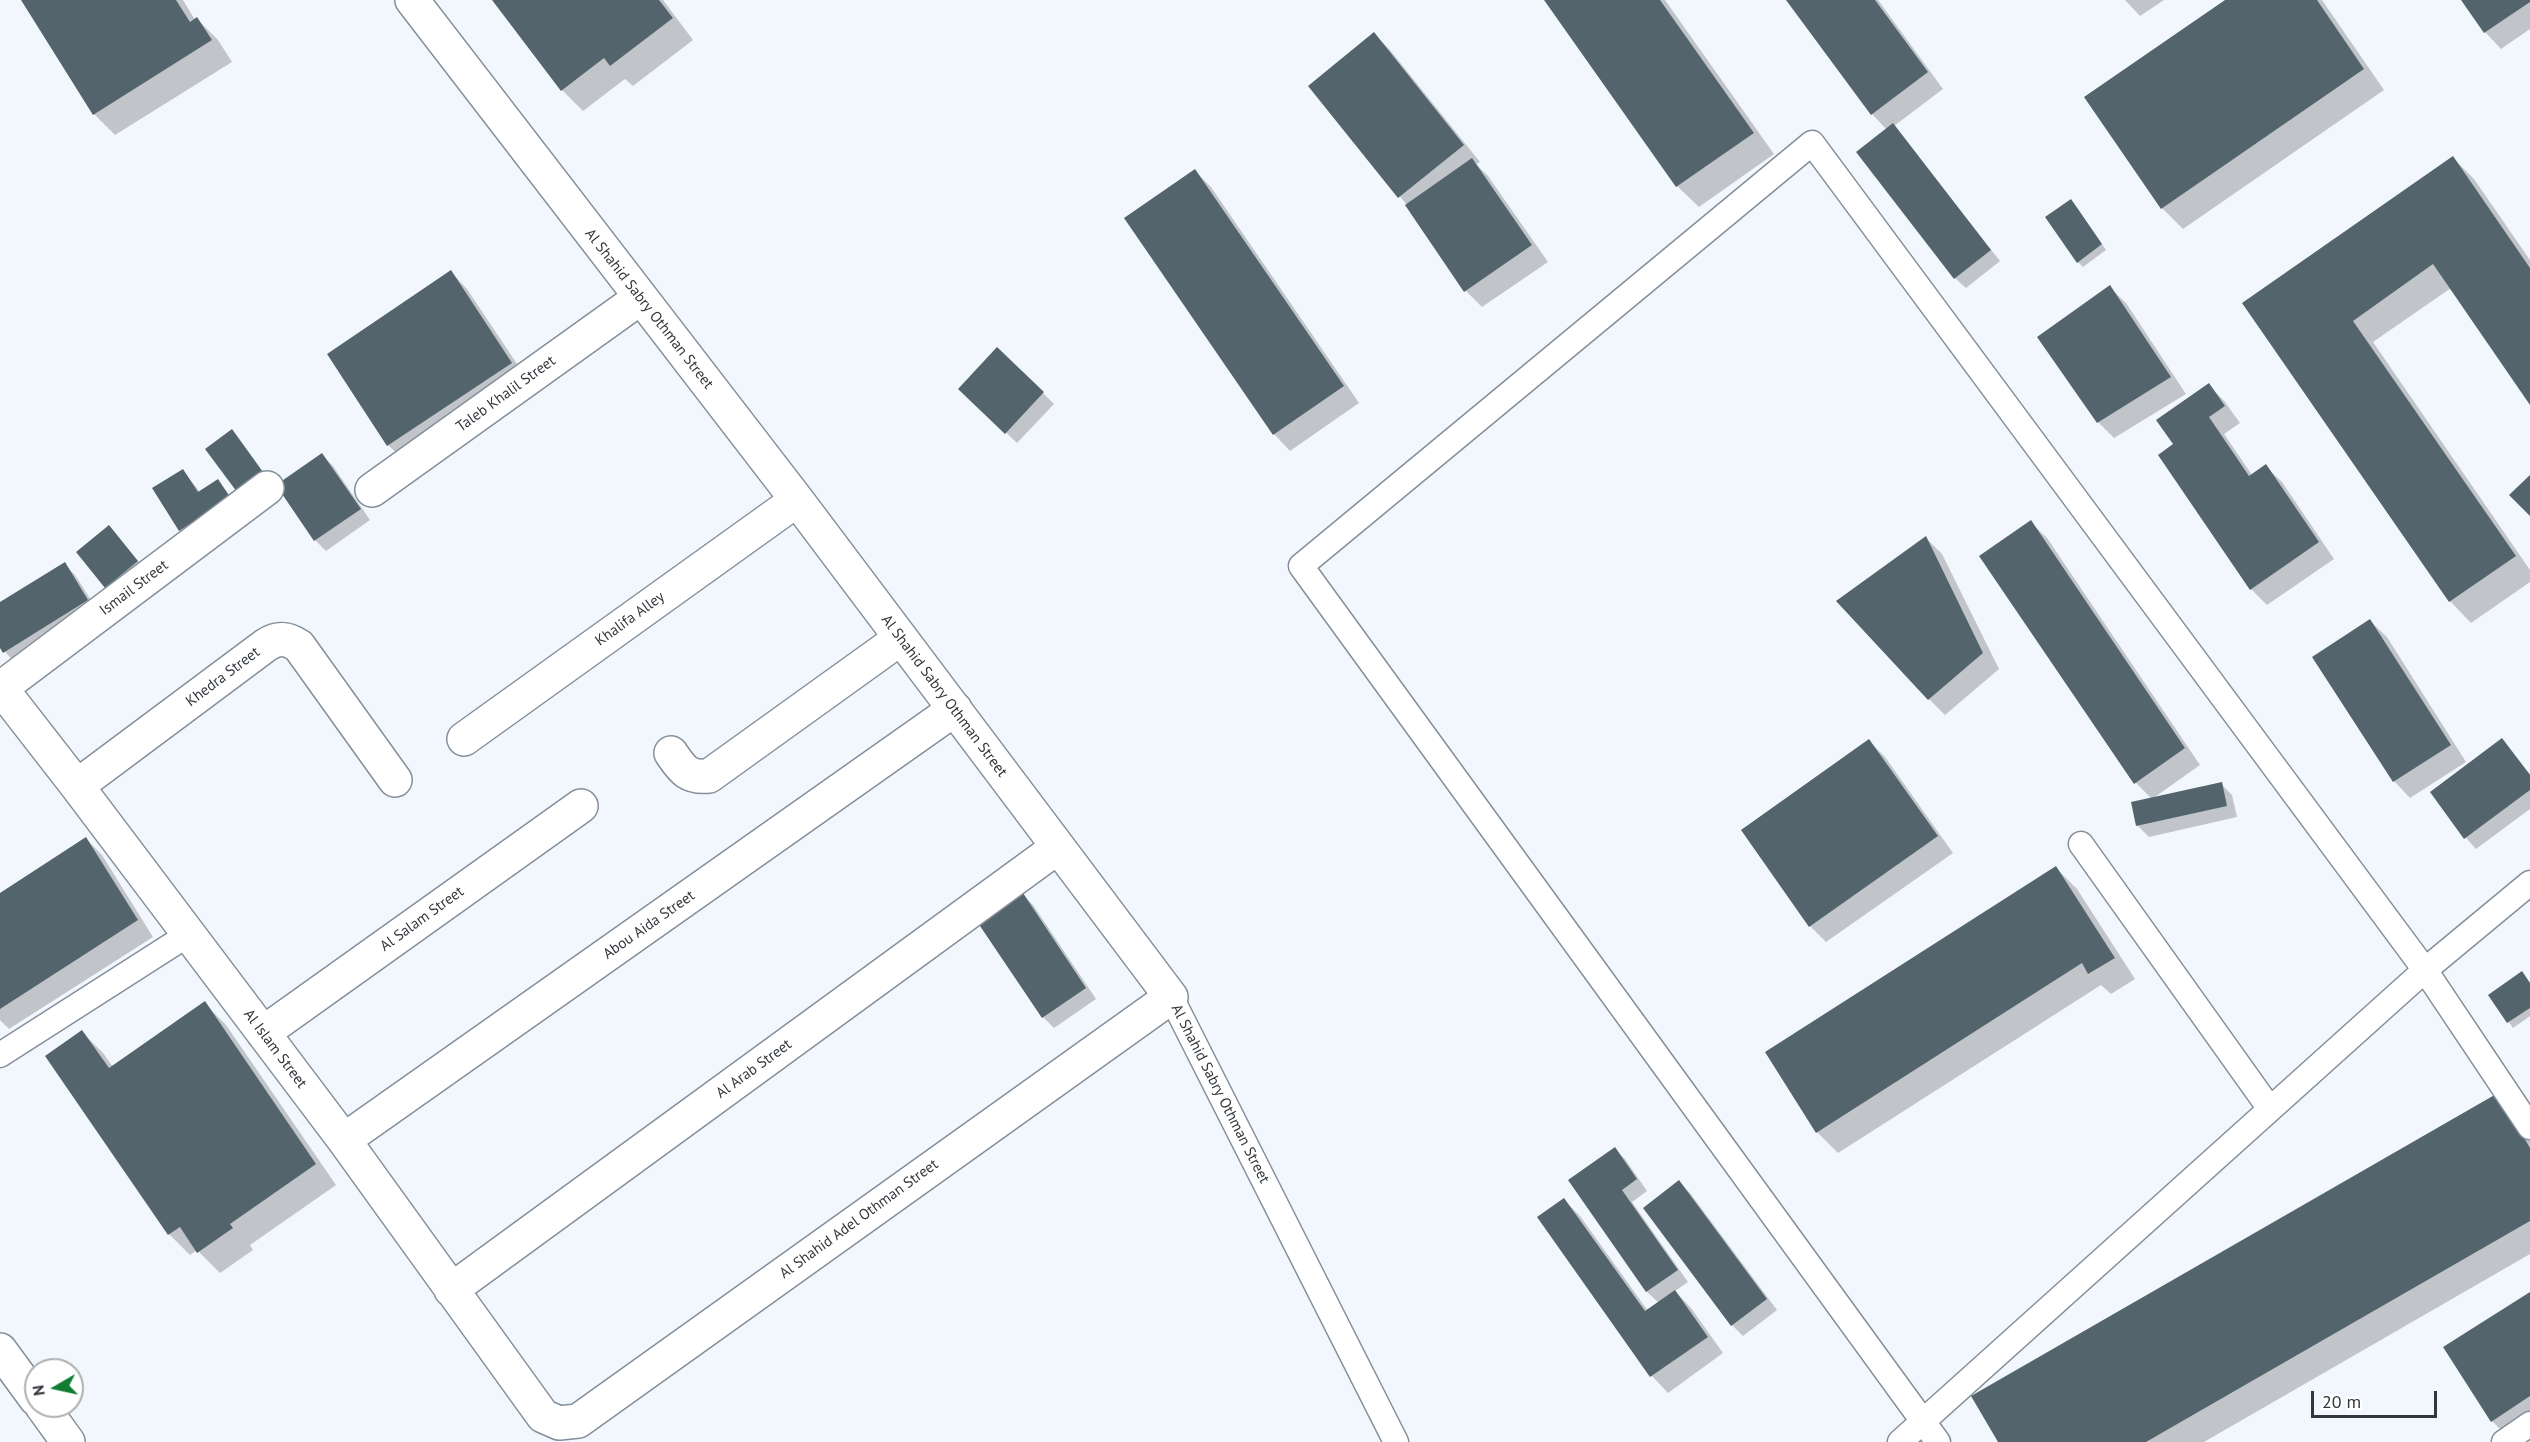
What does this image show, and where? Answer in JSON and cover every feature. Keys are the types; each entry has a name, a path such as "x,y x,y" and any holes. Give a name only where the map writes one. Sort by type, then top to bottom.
{"street":[{"name":"Al Shahid Sabry Othman Street","path":"412,0 797,500 1171,997"},
{"name":"Taleb Khalil Street","path":"372,490 640,297"},
{"name":"Ismail Street","path":"0,687 267,488"},
{"name":"Khalifa Alley","path":"464,739 797,500"},
{"path":"670,753 684,772 691,776 709,776 901,638"},
{"name":"Khedra Street","path":"78,786 266,645 274,640 283,639 299,646 395,780"},
{"name":"Al Islam Street","path":"0,687 78,786 344,1140 543,1416"},
{"name":"Abou Aida Street","path":"344,1140 955,709"},
{"name":"Al Salam Street","path":"263,1033 581,806"},
{"name":"Al Arab Street","path":"451,1290 1058,847"},
{"name":"Al Shahid Adel Othman Street","path":"543,1416 559,1423 578,1420 1171,997"},
{"path":"0,1350 24,1382"},
{"path":"51,1418 68,1442"}],"lane":[{"path":"1938,1442 1301,566 1812,143 2425,970 2530,1127"},
{"path":"2080,844 2270,1109"},
{"path":"1900,1442 2425,970 2530,883"},
{"path":"0,1055 189,934"},
{"name":"Al Shahid Sabry Othman Street","path":"1171,997 1396,1442"},
{"path":"2504,1442 2530,1424"}],"building":[{"path":"21,0 176,0 190,22 197,17 212,40 93,115"},
{"path":"492,0 659,0 673,18 610,66 604,58 561,91"},
{"path":"1544,0 1660,0 1754,133 1676,187"},
{"path":"1786,0 1875,0 1928,72 1871,115"},
{"path":"2225,0 2317,0 2364,69 2161,209 2084,97"},
{"path":"2461,0 2530,0 2530,2 2484,33"},
{"path":"1374,32 1464,145 1398,198 1308,86"},
{"path":"1893,123 1991,250 1954,279 1856,152"},
{"path":"2453,156 2530,268 2530,405 2433,264 2353,321 2516,556 2449,602 2242,303"},
{"path":"1472,158 1532,245 1464,292 1405,205"},
{"path":"1195,169 1344,386 1273,435 1124,218"},
{"path":"2071,199 2102,244 2077,263 2045,217"},
{"path":"451,270 512,363 387,446 327,354"},
{"path":"2110,285 2171,377 2097,423 2037,337"},
{"path":"997,347 1044,392 1005,434 958,389"},
{"path":"2209,383 2225,406 2209,417 2249,476 2266,464 2319,542 2250,590 2158,455 2173,444 2156,420"},
{"path":"232,429 263,472 237,492 205,449"},
{"path":"322,453 361,509 314,541 276,485"},
{"path":"183,469 198,492 218,479 230,497 179,531 152,488"},
{"path":"2530,475 2530,516 2509,495"},
{"path":"2031,520 2185,748 2134,784 1979,556"},
{"path":"109,525 138,561 105,588 76,552"},
{"path":"1926,536 1983,653 1928,700 1836,601"},
{"path":"65,562 88,600 3,653 0,648 0,602"},
{"path":"2370,619 2451,745 2393,782 2312,657"},
{"path":"2502,738 2530,775 2530,790 2464,839 2430,792"},
{"path":"1869,739 1938,836 1809,927 1741,830"},
{"path":"2222,782 2227,806 2136,826 2131,802"},
{"path":"86,837 138,920 0,1009 0,893"},
{"path":"2056,866 2115,958 2088,974 2082,963 1816,1133 1765,1052"},
{"path":"1023,893 1086,988 1042,1018 978,923"},
{"path":"2522,971 2530,983 2530,1008 2507,1023 2488,995"},
{"path":"205,1001 316,1164 230,1224 233,1228 197,1253 180,1227 168,1235 45,1056 82,1030 109,1068"},
{"path":"2498,1093 2530,1148 2530,1221 2146,1442 1998,1442 1971,1396"},
{"path":"1615,1147 1637,1179 1622,1190 1678,1270 1646,1292 1568,1180"},
{"path":"1679,1180 1767,1299 1731,1326 1643,1208"},
{"path":"1564,1198 1645,1311 1675,1290 1708,1337 1650,1377 1537,1217"},
{"path":"2530,1292 2530,1396 2491,1422 2443,1347"}]}
